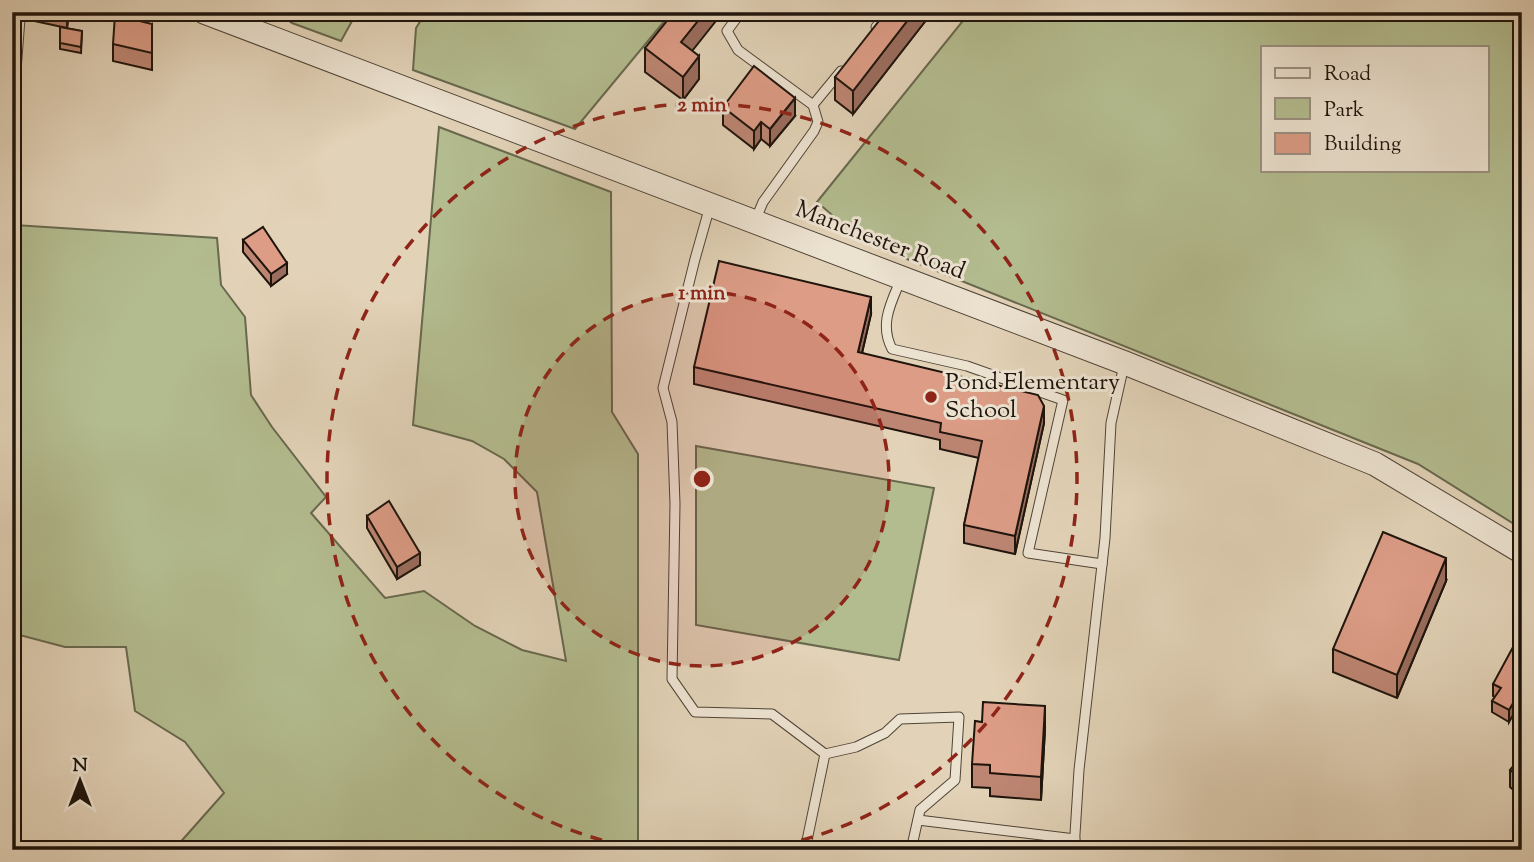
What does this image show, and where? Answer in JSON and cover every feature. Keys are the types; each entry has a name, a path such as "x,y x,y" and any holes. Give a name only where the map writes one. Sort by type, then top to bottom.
{"street":[{"path":"12,64 16,12"},
{"name":"Manchester Road","path":"204,12 1125,363 1374,464 1522,552"}],"lane":[{"path":"741,12 727,32 738,50 813,104 818,122 762,202 755,221"},
{"path":"873,32 881,21 879,12"},
{"path":"813,104 847,63"},
{"path":"711,205 663,388 672,422 675,504 672,680 695,712 772,713 825,754"},
{"path":"901,277 885,326 892,349 967,366 1063,400 1028,553 1102,564"},
{"path":"918,820 1074,845 1079,771 1102,564 1111,423 1125,363"},
{"path":"825,754 856,747 885,733 900,719 959,717 955,780 920,810 911,850"},
{"path":"805,850 825,754"}],"green space":[{"path":"277,12 374,12 352,21 341,41 292,23"},
{"path":"426,12 672,12 575,129 413,70 416,28"},
{"path":"970,12 1522,12 1522,529 1418,464 862,241 817,202"},
{"path":"439,127 611,192 612,412 638,454 638,850 179,850 177,846 224,793 185,742 135,711 126,647 65,647 12,633 15,225 217,238 221,285 245,317 251,395 326,497 311,513 385,598 424,591 475,626 522,650 566,661 537,492 504,459 472,441 413,425"},
{"path":"696,446 934,488 899,660 696,625"}],"building":[{"path":"674,12 705,12 681,42 699,56 683,77 645,48"},
{"path":"886,12 914,12 853,91 835,77"},
{"path":"115,15 152,24 152,53 113,44"},
{"path":"60,27 82,31 81,47 60,43"},
{"path":"754,66 795,98 770,129 761,122 754,131 723,107"},
{"path":"263,227 287,263 271,274 243,240"},
{"path":"719,261 871,297 858,352 1038,395 1044,406 1015,536 964,525 982,441 940,432 941,423 694,367"},
{"path":"389,501 420,553 397,567 367,516"},
{"path":"1383,532 1446,558 1397,675 1333,649"},
{"path":"1513,647 1522,652 1522,688 1509,710 1492,701 1501,688 1493,684"},
{"path":"983,702 1045,706 1041,777 990,773 990,765 972,764 975,721 982,722"},
{"path":"1522,756 1522,779 1510,770"}],"place":[{"name":"Pond Elementary School","path":"931,397"}]}
